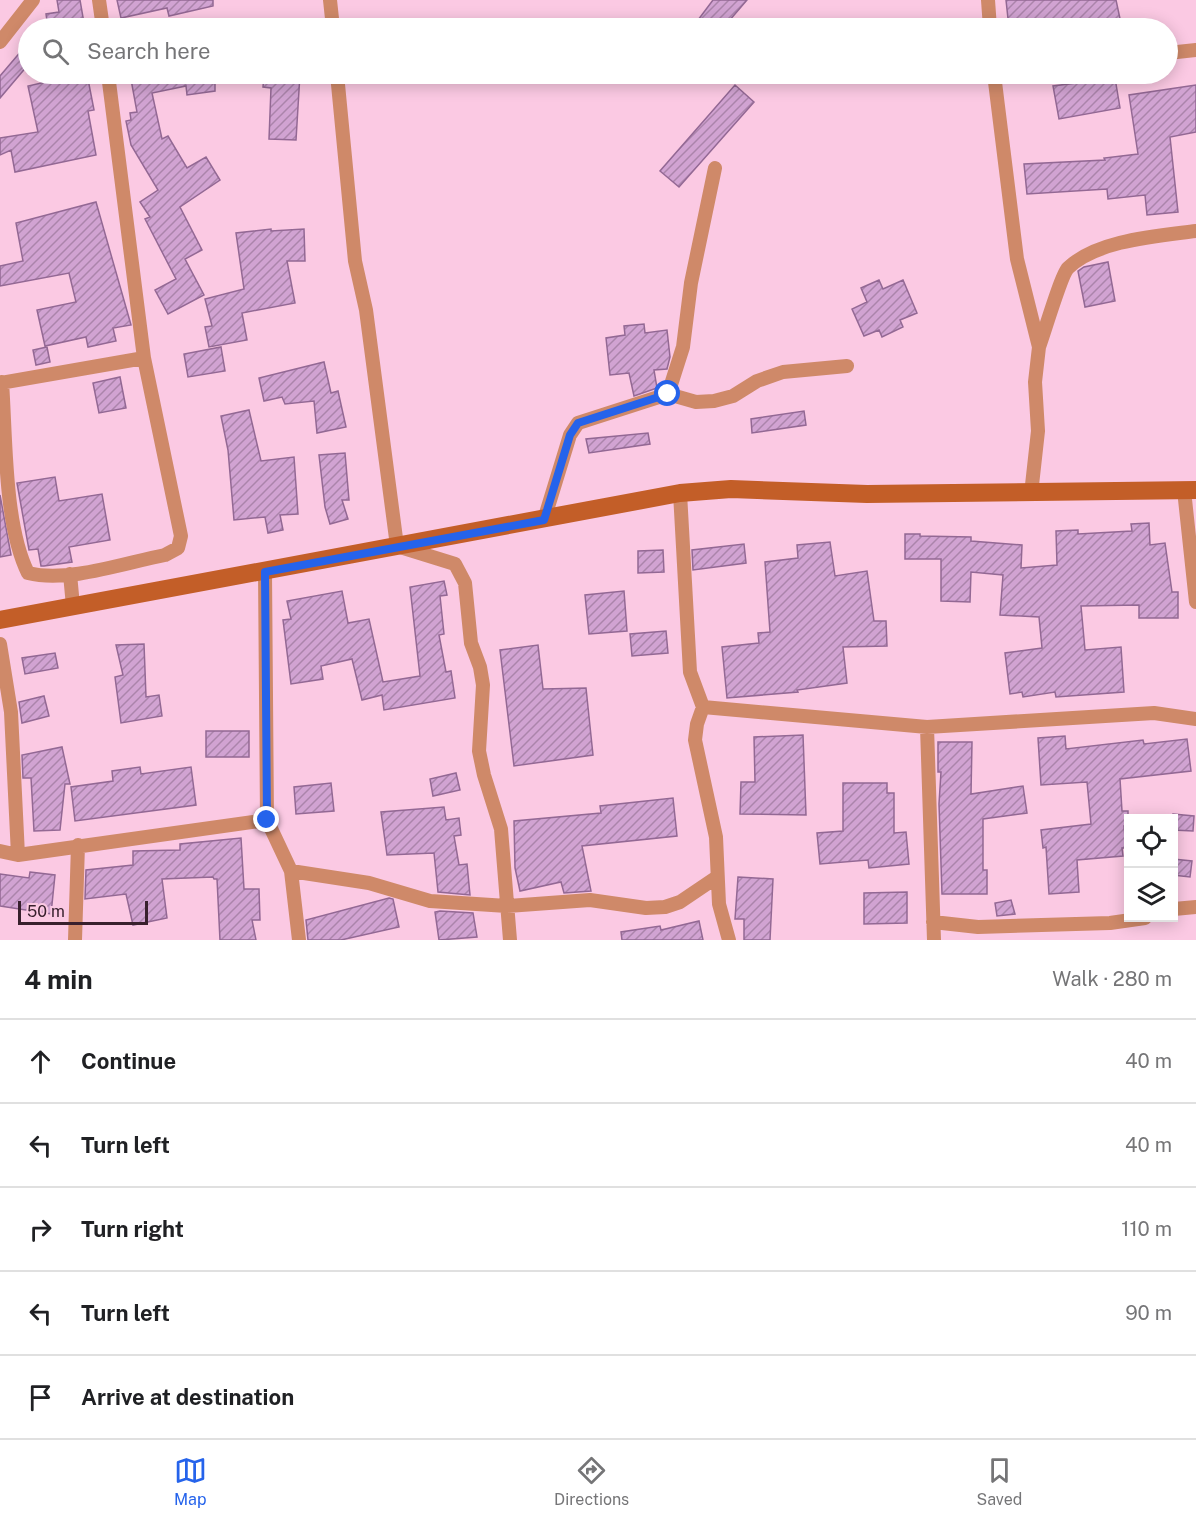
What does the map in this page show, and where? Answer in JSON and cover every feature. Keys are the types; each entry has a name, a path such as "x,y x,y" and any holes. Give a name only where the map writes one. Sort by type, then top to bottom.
{"main road":[{"path":"0,620 680,493 731,489 867,494 1031,494 1190,490"}],"street":[{"path":"19,18 33,0"},
{"path":"99,0 102,18"},
{"path":"330,0 332,18"},
{"path":"988,0 989,18"},
{"path":"0,42 18,19"},
{"path":"1178,52 1196,50"},
{"path":"109,84 144,358 181,536 178,548 165,555 70,574 44,577 28,573 21,558 10,495 1,382 144,358"},
{"path":"339,84 355,261 366,310 397,546 455,564 465,583 471,643 480,667 483,685 480,751 484,776 501,829 510,940"},
{"path":"995,84 1017,259 1039,347"},
{"path":"668,394 683,347 691,283 715,168"},
{"path":"1031,494 1038,431 1035,382 1039,347 1066,269 1093,252 1135,240 1196,231"},
{"path":"544,520 570,435 578,423 668,394 696,402 714,401 733,396 757,381 783,372 847,366"},
{"path":"1190,490 1196,602"},
{"path":"680,493 690,672 704,707 697,724 695,740 716,837 719,904 729,940"},
{"path":"265,572 267,820 291,871 299,940"},
{"path":"70,574 73,606"},
{"path":"0,644 11,712 18,855"},
{"path":"704,707 927,727 1154,713 1196,719"},
{"path":"927,727 934,940"},
{"path":"0,851 18,855 267,820"},
{"path":"75,940 78,845"},
{"path":"291,871 369,883 430,901 454,900 507,906 590,900 646,908 664,907 680,902 717,877"},
{"path":"1178,909 1196,907"},
{"path":"933,921 978,927 1124,921"}],"building":[{"path":"57,0 80,0 83,18 47,18 46,14 59,12"},
{"path":"117,0 213,0 213,6 169,16 167,8 121,18"},
{"path":"713,0 747,0 732,18 700,18"},
{"path":"1006,0 1116,0 1120,18 1008,18"},
{"path":"18,55 18,77 0,98 0,76"},
{"path":"89,84 94,110 88,111 96,155 15,172 11,150 0,155 0,138 38,132 28,86"},
{"path":"132,84 215,84 215,91 187,95 186,86 152,93 162,139 168,136 187,168 206,157 220,180 180,207 202,250 185,259 204,295 168,314 155,290 176,279 145,219 150,217 140,202 158,190 131,145 126,121 131,120 130,113 137,112"},
{"path":"263,84 299,84 296,140 269,139 271,88 263,87"},
{"path":"1116,84 1120,108 1059,119 1053,86"},
{"path":"735,85 754,102 679,187 660,171"},
{"path":"1196,85 1196,132 1170,137 1178,212 1147,215 1145,195 1108,199 1107,189 1027,194 1024,164 1105,160 1104,158 1138,154 1129,95"},
{"path":"96,202 131,325 113,328 116,341 88,347 86,337 45,346 37,310 76,302 69,273 0,286 0,266 23,261 16,223"},
{"path":"271,229 271,231 304,229 305,261 287,261 295,303 242,313 247,340 209,347 205,327 212,326 205,299 244,289 236,233"},
{"path":"1108,262 1115,301 1085,307 1078,271 1084,267"},
{"path":"879,280 883,289 903,280 917,313 900,320 903,327 882,337 879,330 864,336 852,309 867,302 861,288"},
{"path":"644,324 645,333 667,330 670,357 667,369 654,370 657,388 634,396 629,373 610,375 606,338 625,335 624,326"},
{"path":"47,347 50,362 36,365 33,350"},
{"path":"221,347 225,371 188,377 184,354"},
{"path":"324,362 331,393 338,391 346,427 317,433 314,401 285,404 282,397 264,401 259,378"},
{"path":"120,377 126,408 99,413 93,383"},
{"path":"249,410 261,461 294,457 298,514 280,515 283,530 268,533 265,517 234,520 228,450 221,416"},
{"path":"804,411 806,425 752,433 751,419"},
{"path":"648,433 650,444 589,453 586,439"},
{"path":"345,453 349,500 342,500 348,519 330,524 325,507 319,455"},
{"path":"55,477 59,501 102,494 110,540 69,547 72,562 41,566 38,549 29,550 17,483"},
{"path":"0,495 11,555 0,557"},
{"path":"1149,523 1150,545 1165,543 1172,592 1178,592 1178,618 1139,618 1139,605 1081,606 1085,650 1121,647 1124,692 1056,697 1055,692 1023,697 1022,692 1010,694 1005,653 1042,648 1039,617 1000,615 1003,575 971,572 970,602 941,601 941,559 905,559 905,534 920,534 920,536 971,537 971,541 1022,545 1021,568 1057,565 1056,531 1078,530 1078,534 1132,531 1131,524"},
{"path":"830,542 835,576 867,571 874,621 886,621 887,646 843,647 847,683 797,690 798,692 727,698 722,647 759,643 758,633 770,632 765,562 798,558 797,545"},
{"path":"744,544 746,563 693,570 692,550"},
{"path":"663,550 664,572 638,573 638,551"},
{"path":"444,581 447,595 440,596 444,634 439,635 446,672 451,671 455,698 384,710 382,695 362,700 352,659 321,666 323,679 291,684 283,620 291,619 287,601 342,591 348,623 369,619 383,682 420,676 410,587"},
{"path":"624,591 627,631 589,634 585,595"},
{"path":"666,631 668,653 632,656 630,634"},
{"path":"144,644 146,697 159,695 162,716 121,723 115,677 123,675 116,645"},
{"path":"538,645 543,689 586,688 593,755 514,766 500,650"},
{"path":"55,653 58,668 25,674 22,658"},
{"path":"44,696 49,716 22,723 19,702"},
{"path":"206,731 249,731 249,757 206,757"},
{"path":"803,735 806,815 740,814 741,782 755,782 754,737"},
{"path":"1065,736 1066,749 1143,740 1144,744 1187,739 1191,771 1120,779 1122,811 1128,811 1128,814 1124,814 1123,856 1077,860 1079,892 1049,894 1046,847 1043,848 1041,830 1091,824 1087,782 1041,785 1038,738"},
{"path":"938,742 972,742 971,794 1023,786 1027,813 983,819 983,870 987,870 987,894 942,894 939,804 941,772 938,772"},
{"path":"62,747 70,784 65,784 60,830 34,831 31,778 23,778 22,755"},
{"path":"140,767 141,774 191,767 196,805 75,821 71,787 113,781 112,771"},
{"path":"456,773 460,790 433,796 430,779"},
{"path":"331,783 334,811 296,814 294,787"},
{"path":"843,783 887,783 887,793 894,793 894,833 906,832 909,864 869,868 868,860 820,864 817,833 843,831"},
{"path":"673,798 677,836 582,846 591,891 564,893 561,882 520,891 515,868 514,821 601,813 600,806"},
{"path":"444,807 446,820 459,818 461,835 454,836 459,865 467,864 470,895 438,892 434,853 387,855 381,812"},
{"path":"1178,814 1194,816 1193,831 1178,830"},
{"path":"241,838 244,889 259,889 260,920 252,920 256,940 220,940 217,879 213,877 162,879 167,918 133,925 126,894 85,899 86,870 133,865 133,851 180,850 180,844"},
{"path":"1178,860 1192,861 1190,877 1178,876"},
{"path":"30,872 55,875 51,914 0,906 0,874 29,878"},
{"path":"738,877 773,879 770,940 744,940 744,919 735,919"},
{"path":"907,892 907,923 864,924 864,893"},
{"path":"389,898 393,899 399,927 341,940 308,940 306,920"},
{"path":"1011,900 1015,914 997,916 995,903"},
{"path":"435,912 473,913 477,937 439,940"},
{"path":"699,921 703,940 622,940 621,932 660,926 661,930"}],"route":[{"path":"267,820 265,572 544,520 570,435 578,423 612,410 668,394"}]}
